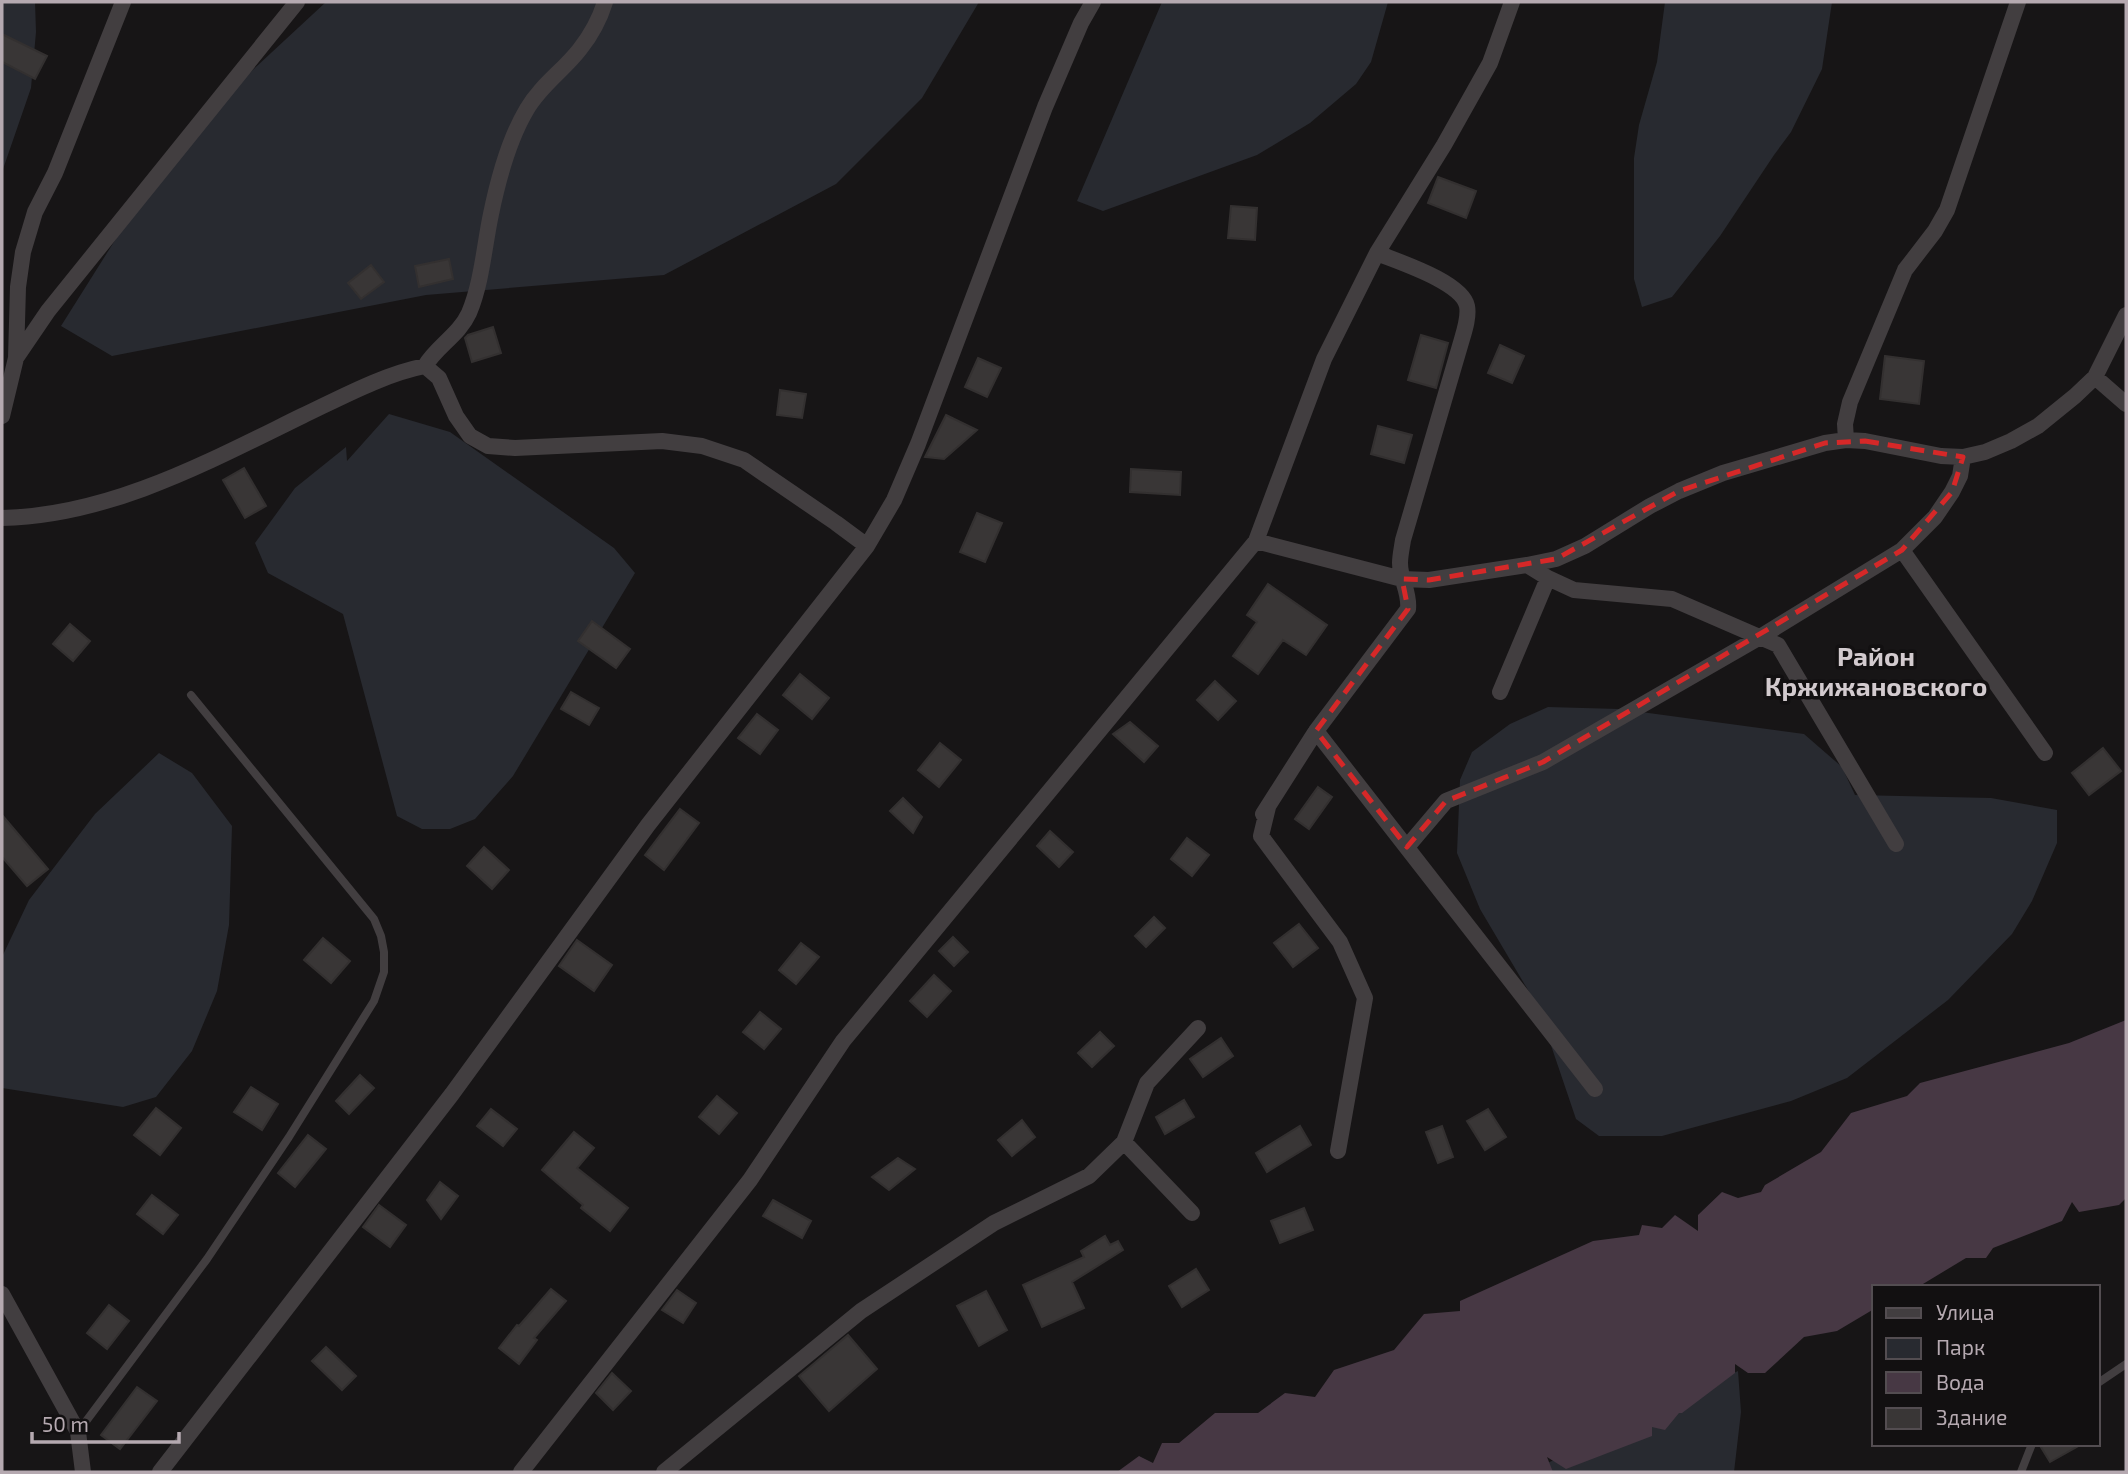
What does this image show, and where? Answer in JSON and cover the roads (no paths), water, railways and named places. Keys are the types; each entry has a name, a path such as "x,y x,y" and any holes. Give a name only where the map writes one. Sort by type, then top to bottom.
{"street":[{"path":"2,416 16,358 18,287 23,252 35,212 55,173 123,2"},
{"path":"16,358 48,311 297,2"},
{"path":"2,518 44,515 83,508 176,477 405,370 425,366 432,354 459,330 469,313 480,280 491,214 505,160 527,109 550,79 580,49 605,2"},
{"path":"160,1472 452,1094 648,825 867,546 894,500 918,444 1045,107 1081,23 1093,2"},
{"path":"521,1472 751,1180 843,1041 1256,541 1324,359 1377,253 1444,145 1490,63 1512,2"},
{"path":"1846,440 1845,424 1850,402 1905,270 1935,231 1947,210 2018,2"},
{"path":"1338,1151 1365,998 1340,942 1261,836 1266,809 1316,731 1408,609 1409,599 1400,563 1403,540 1467,319 1467,304 1459,291 1447,283 1377,253"},
{"path":"1256,541 1402,579 1429,580 1556,559 1585,546 1650,506 1723,473 1825,443 1865,441 1941,456 1963,457 1985,452 2038,426 2095,377 2126,315"},
{"path":"425,366 439,378 456,415 470,436 488,446 514,448 662,441 702,446 744,460 867,546"},
{"path":"2095,377 2126,404"},
{"path":"1407,847 1446,801 1543,762 1760,637 1902,550 1935,517 1952,492 1960,476 1963,457"},
{"path":"1902,550 2045,752"},
{"path":"1527,565 1574,590 1672,599 1778,645 1896,844"},
{"path":"1500,692 1548,578"},
{"path":"1316,731 1595,1089"},
{"path":"664,1472 861,1311 994,1223 1089,1176 1124,1142 1147,1083 1198,1028"},
{"path":"1124,1142 1192,1213"},
{"path":"2,1294 78,1432 83,1472"}],"lane":[{"path":"78,1432 207,1259 289,1137 374,1002 384,972 381,936 374,919 191,695"},
{"path":"2100,1382 2126,1364"},
{"path":"2021,1472 2031,1446"}],"water":[{"path":"2126,1020 2126,1198 2119,1205 2079,1212 2072,1202 2062,1221 1993,1248 1986,1258 1966,1258 1921,1285 1872,1285 1872,1310 1837,1331 1804,1337 1765,1373 1748,1373 1735,1364 1735,1373 1679,1413 1665,1430 1652,1427 1652,1436 1566,1469 1547,1457 1553,1472 1117,1472 1139,1456 1153,1463 1162,1443 1179,1443 1215,1413 1258,1413 1285,1393 1315,1397 1334,1370 1394,1350 1424,1314 1460,1311 1460,1301 1593,1241 1639,1235 1642,1225 1662,1228 1675,1215 1698,1231 1698,1215 1722,1192 1738,1198 1761,1192 1765,1185 1821,1152 1851,1113 1907,1096 1920,1083 2069,1043"}],"district":[{"name":"Район Кржижановского","path":"1876,670"}]}
